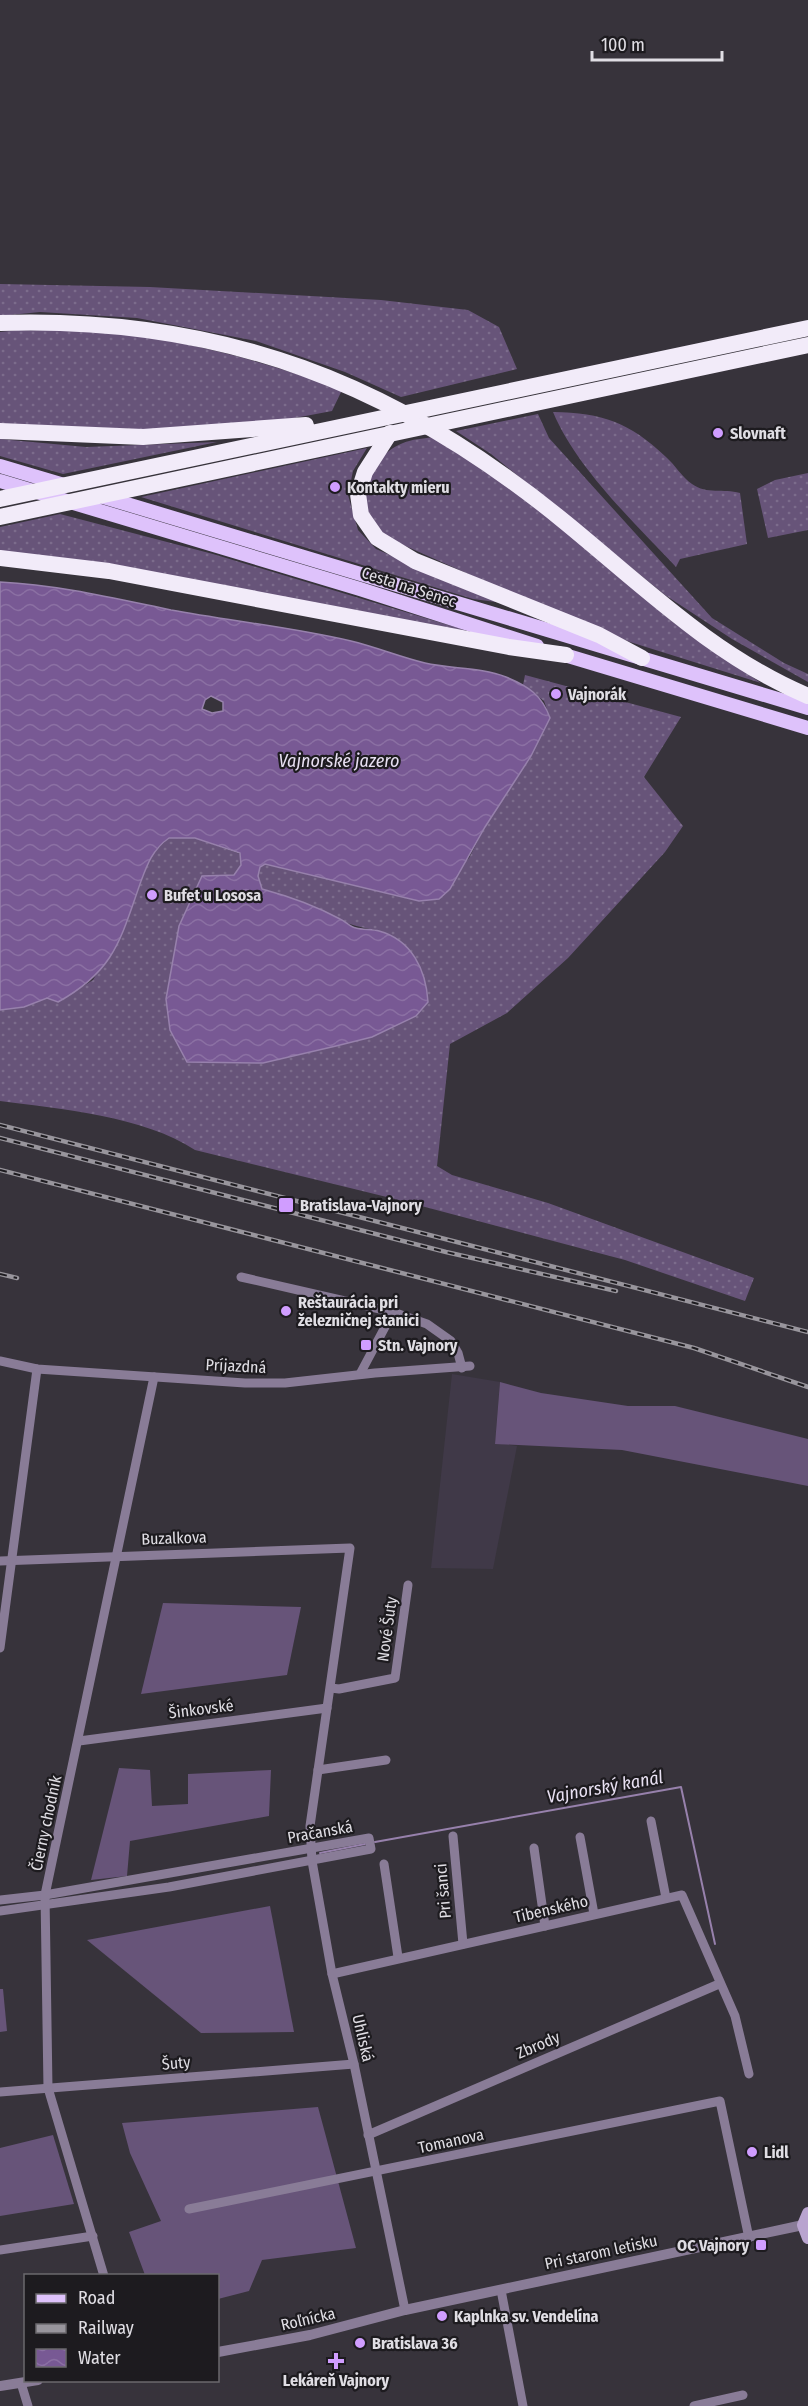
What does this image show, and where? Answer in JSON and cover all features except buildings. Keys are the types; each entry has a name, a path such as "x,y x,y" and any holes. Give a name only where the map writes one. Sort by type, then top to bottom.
{"highway":[{"path":"0,323 100,324 193,338 278,358 357,388 427,423 468,449 544,505 696,630 759,672 808,696"},
{"path":"0,499 808,328"},
{"path":"0,517 808,345"},
{"path":"0,432 165,437 379,419"},
{"path":"390,433 365,472 358,494 361,516 377,538 416,561 599,634 642,658"},
{"path":"0,558 109,571 509,647 566,655"}],"main road":[{"name":"Cesta na Senec","path":"0,466 808,708"},
{"name":"Cesta na Senec","path":"0,481 360,589 566,655 808,728"},
{"name":"Pri starom letisku","path":"805,2219 808,2238"}],"street":[{"path":"241,1277 393,1312 360,1374"},
{"name":"Príjazdná","path":"0,1361 37,1369 285,1383 360,1374 466,1367 442,1333 427,1324 393,1312"},
{"path":"0,1648 37,1369"},
{"name":"Čierny chodník","path":"103,2274 48,2088 45,1895 154,1377"},
{"name":"Buzalkova","path":"0,1561 350,1548"},
{"name":"Uhliská","path":"350,1548 310,1826 311,1849 332,1974 354,2064 405,2310"},
{"name":"Nové Šuty","path":"331,1688 395,1678 408,1585"},
{"name":"Šinkovské","path":"79,1741 327,1708"},
{"path":"318,1770 386,1760"},
{"path":"651,1821 666,1898 682,1894 719,1984 735,2016 749,2074"},
{"name":"Pri šanci","path":"453,1836 463,1944"},
{"path":"580,1837 594,1914"},
{"name":"Pračanská","path":"0,1900 45,1895 369,1838 371,1849 312,1861 0,1911"},
{"path":"534,1848 545,1926"},
{"path":"384,1864 399,1957"},
{"name":"Tibenského","path":"332,1974 666,1898"},
{"name":"Zbrody","path":"368,2135 719,1984"},
{"name":"Šuty","path":"0,2092 354,2064"},
{"name":"Tomanova","path":"189,2209 720,2101 749,2238"},
{"name":"Pri starom letisku","path":"405,2310 749,2238 805,2219"},
{"path":"0,2250 93,2236"},
{"path":"501,2290 523,2406"},
{"name":"Roľnícka","path":"219,2352 310,2335 405,2310"},
{"path":"0,2384 27,2382"},
{"path":"21,2383 28,2406"},
{"path":"694,2406 743,2395"}],"shaded area":[{"path":"0,284 150,287 381,300 468,310 499,327 517,369 401,397 345,372 256,341 137,318 40,312 0,316"},
{"path":"18,330 99,331 170,341 257,362 342,390 332,411 284,420 160,430 0,424 0,332"},
{"path":"553,412 601,417 614,422 640,435 653,445 688,481 698,487 740,493 747,544 680,559 676,567 591,474 563,433"},
{"path":"538,414 549,438 712,618 784,663 808,674 808,682 732,639 665,595 491,454 456,431"},
{"path":"432,437 472,458 568,533 674,623 761,683 630,642 545,608 383,536 367,512 365,503 366,484 370,475 380,459 395,447 410,441"},
{"path":"0,439 86,447 217,442 63,474 0,456"},
{"path":"367,448 353,471 348,495 358,530 376,549 503,603 473,599 141,497"},
{"path":"808,473 808,530 768,538 757,489 775,480"},
{"path":"60,514 213,554 465,630 464,632 0,553 0,527"},
{"path":"525,675 681,717 644,777 683,826 665,852 568,958 507,1013 450,1044 437,1166 452,1175 548,1203 754,1278 745,1301 625,1260 395,1199 195,1150 174,1138 127,1122 75,1111 0,1101 0,1010 24,1007 47,997 58,1002 93,980 126,923 151,855 169,838 195,838 240,854 241,865 170,978 166,999 263,1063 336,1046 416,1016 377,930 348,923 262,889 258,876 260,867 265,864 419,901 469,858 485,827 531,756 550,718 544,701 523,685"},
{"path":"452,1374 500,1382 495,1443 517,1446 493,1569 431,1568"},
{"path":"500,1382 541,1393 628,1406 675,1406 808,1439 808,1486 622,1450 495,1444"},
{"path":"163,1603 301,1607 287,1675 141,1694"},
{"path":"119,1768 150,1770 152,1806 188,1804 188,1774 271,1770 269,1816 130,1841 127,1876 91,1880"},
{"path":"270,1906 294,2032 201,2033 87,1940"},
{"path":"0,1989 3,1989 7,2031 0,2032"},
{"path":"318,2107 356,2248 262,2260 249,2291 219,2299 219,2274 145,2274 129,2232 161,2221 130,2153 122,2123"},
{"path":"53,2135 74,2204 0,2216 0,2148"}],"water":[{"name":"Vajnorské jazero","path":"0,582 65,589 171,610 328,636 360,643 425,663 486,671 521,684 538,697 547,710 550,718 531,756 485,827 450,889 439,899 419,901 265,864 260,867 258,876 262,889 312,906 354,927 376,930 400,941 415,958 427,990 428,1002 416,1016 372,1037 263,1063 187,1062 170,1030 166,999 179,926 202,876 234,875 241,865 240,853 195,838 169,838 154,853 145,870 120,938 103,966 92,978 58,1002 47,998 24,1007 0,1010","holes":["211,696 223,702 223,711 212,713 202,709 205,700"]}],"waterway":[{"name":"Vajnorský kanál","path":"375,1842 681,1787 715,1944"},
{"name":"Vajnorský kanál","path":"320,1853 365,1844"}],"railway":[{"path":"0,1125 808,1332"},
{"path":"0,1138 446,1252 616,1291"},
{"path":"0,1170 694,1348 808,1387"},
{"path":"0,1274 17,1278"}],"place":[{"name":"Slovnaft","path":"718,433"},
{"name":"Kontakty mieru","path":"335,487"},
{"name":"Vajnorák","path":"556,694"},
{"name":"Bufet u Lososa","path":"152,895"},
{"name":"Bratislava-Vajnory","path":"286,1205"},
{"name":"Reštaurácia pri železničnej stanici","path":"286,1311"},
{"name":"Stn. Vajnory","path":"366,1345"},
{"name":"Lidl","path":"752,2152"},
{"name":"OC Vajnory","path":"761,2245"},
{"name":"Kaplnka sv. Vendelína","path":"442,2316"},
{"name":"Bratislava 36","path":"360,2343"},
{"name":"Lekáreň Vajnory","path":"336,2361"}]}
